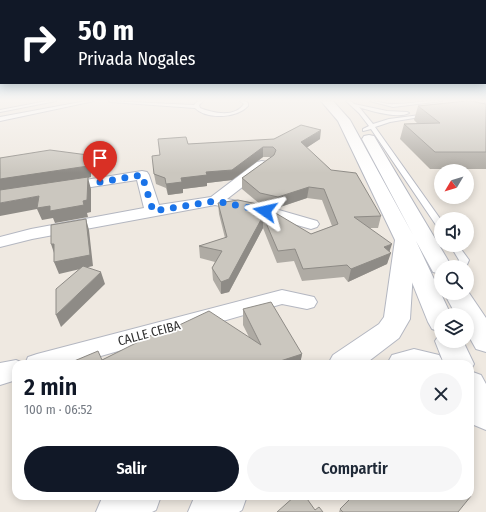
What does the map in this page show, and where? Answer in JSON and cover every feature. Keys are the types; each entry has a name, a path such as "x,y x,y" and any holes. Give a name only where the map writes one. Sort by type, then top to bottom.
{"main road":[{"path":"346,125 405,240 435,308"},
{"path":"365,125 368,128 437,260"},
{"path":"349,360 389,331 397,319 405,240"},
{"path":"460,300 486,341"},
{"path":"452,348 457,360"},
{"path":"474,392 486,414"},
{"path":"116,512 136,500"},
{"path":"208,512 223,500"}],"street":[{"path":"215,201 268,161"},
{"path":"52,189 142,175 153,211"},
{"path":"0,242 30,234 215,201 265,211 311,224"},
{"name":"CALLE CEIBA","path":"52,360 282,297 307,302"},
{"path":"0,374 12,371"}],"lane":[{"path":"366,125 434,217"},
{"path":"368,128 377,125"}],"building":[{"path":"301,125 321,130 301,142 331,170 356,173 381,216 354,217 392,244 384,247 391,253 351,269 347,265 303,269 295,249 278,251 263,216 229,279 221,282 212,268 222,251 199,246 227,237 218,203 238,200 262,205 311,234 338,224 324,189 309,187 278,197 260,193 242,178 274,155 276,150 273,147 263,147 232,170 206,172 207,175 181,178 182,182 166,184 165,178 154,174 152,156 160,155 158,139 186,137 188,144 274,139"},
{"path":"405,125 486,125 486,152 435,152"},
{"path":"50,150 88,155 88,166 0,179 0,158"},
{"path":"88,177 87,200 83,201 84,205 50,211 50,206 37,208 39,196 0,203 0,190"},
{"path":"86,219 90,255 54,262 54,244 51,244 51,225"},
{"path":"83,266 101,272 56,315 56,289"},
{"path":"271,302 302,354 283,360 102,360 154,334 156,336 209,311 261,345 243,309"},
{"path":"98,351 102,360 77,360"},
{"path":"290,500 308,500 315,510 319,507 323,512 277,512"},
{"path":"349,500 468,500 458,512 343,512 340,509"}],"route":[{"path":"100,182 142,175 153,211 215,201 265,211"}]}
